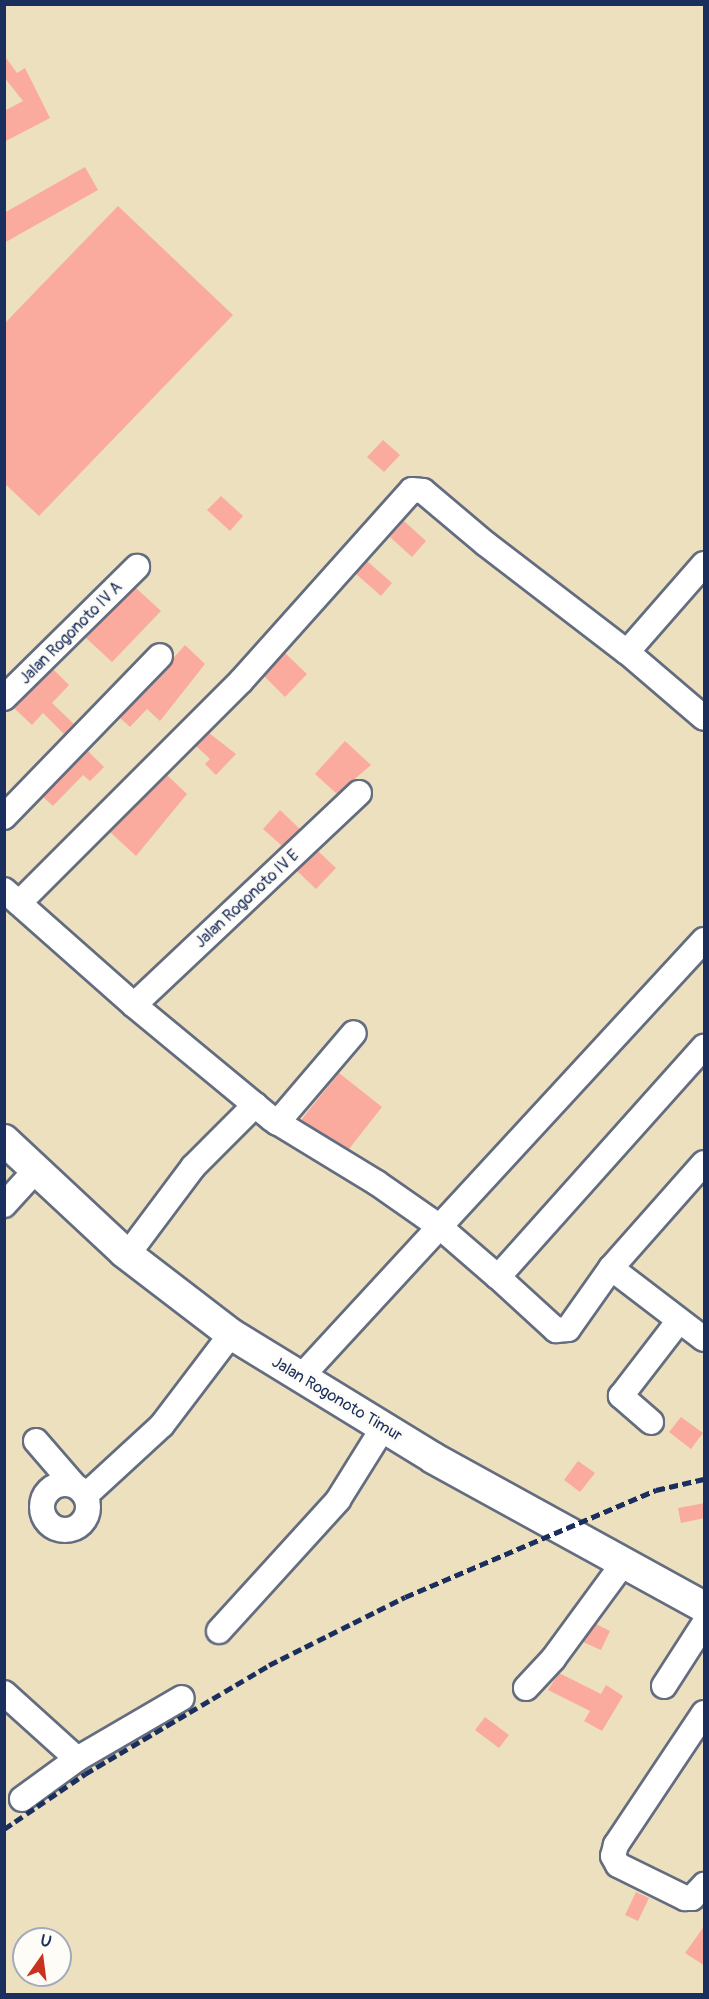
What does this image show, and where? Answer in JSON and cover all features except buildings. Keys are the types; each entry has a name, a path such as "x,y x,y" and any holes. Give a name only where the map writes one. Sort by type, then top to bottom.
{"main road":[{"name":"Jalan Rogonoto Timur","path":"4,1140 128,1254 231,1334 383,1428 705,1607"}],"street":[{"path":"705,718 627,652 486,544 423,491 412,490 241,681 12,896 134,1005 255,1106 277,1123 378,1183 440,1227 562,1331 568,1329 611,1268 705,1163"},
{"path":"627,652 705,564"},
{"name":"Jalan Rogonoto IV A","path":"4,698 136,567"},
{"path":"4,817 160,656"},
{"name":"Jalan Rogonoto IV E","path":"134,1005 359,793"},
{"path":"300,1378 705,940"},
{"path":"277,1123 354,1033"},
{"path":"498,1277 705,1047"},
{"path":"128,1254 193,1167 255,1106"},
{"path":"4,1205 36,1170"},
{"path":"611,1268 704,1340"},
{"path":"651,1422 621,1396 678,1322"},
{"path":"36,1441 80,1490 162,1425 231,1334"},
{"path":"219,1632 338,1500 383,1428"},
{"path":"526,1688 559,1651 625,1561"},
{"path":"664,1686 705,1624"},
{"path":"4,1693 77,1759"},
{"path":"22,1799 77,1759 182,1698"},
{"path":"705,1713 616,1845 614,1856 618,1864 685,1898 692,1898 705,1885"}],"railway":[{"path":"4,1829 85,1774 269,1665 405,1597 656,1490 704,1479"}]}
